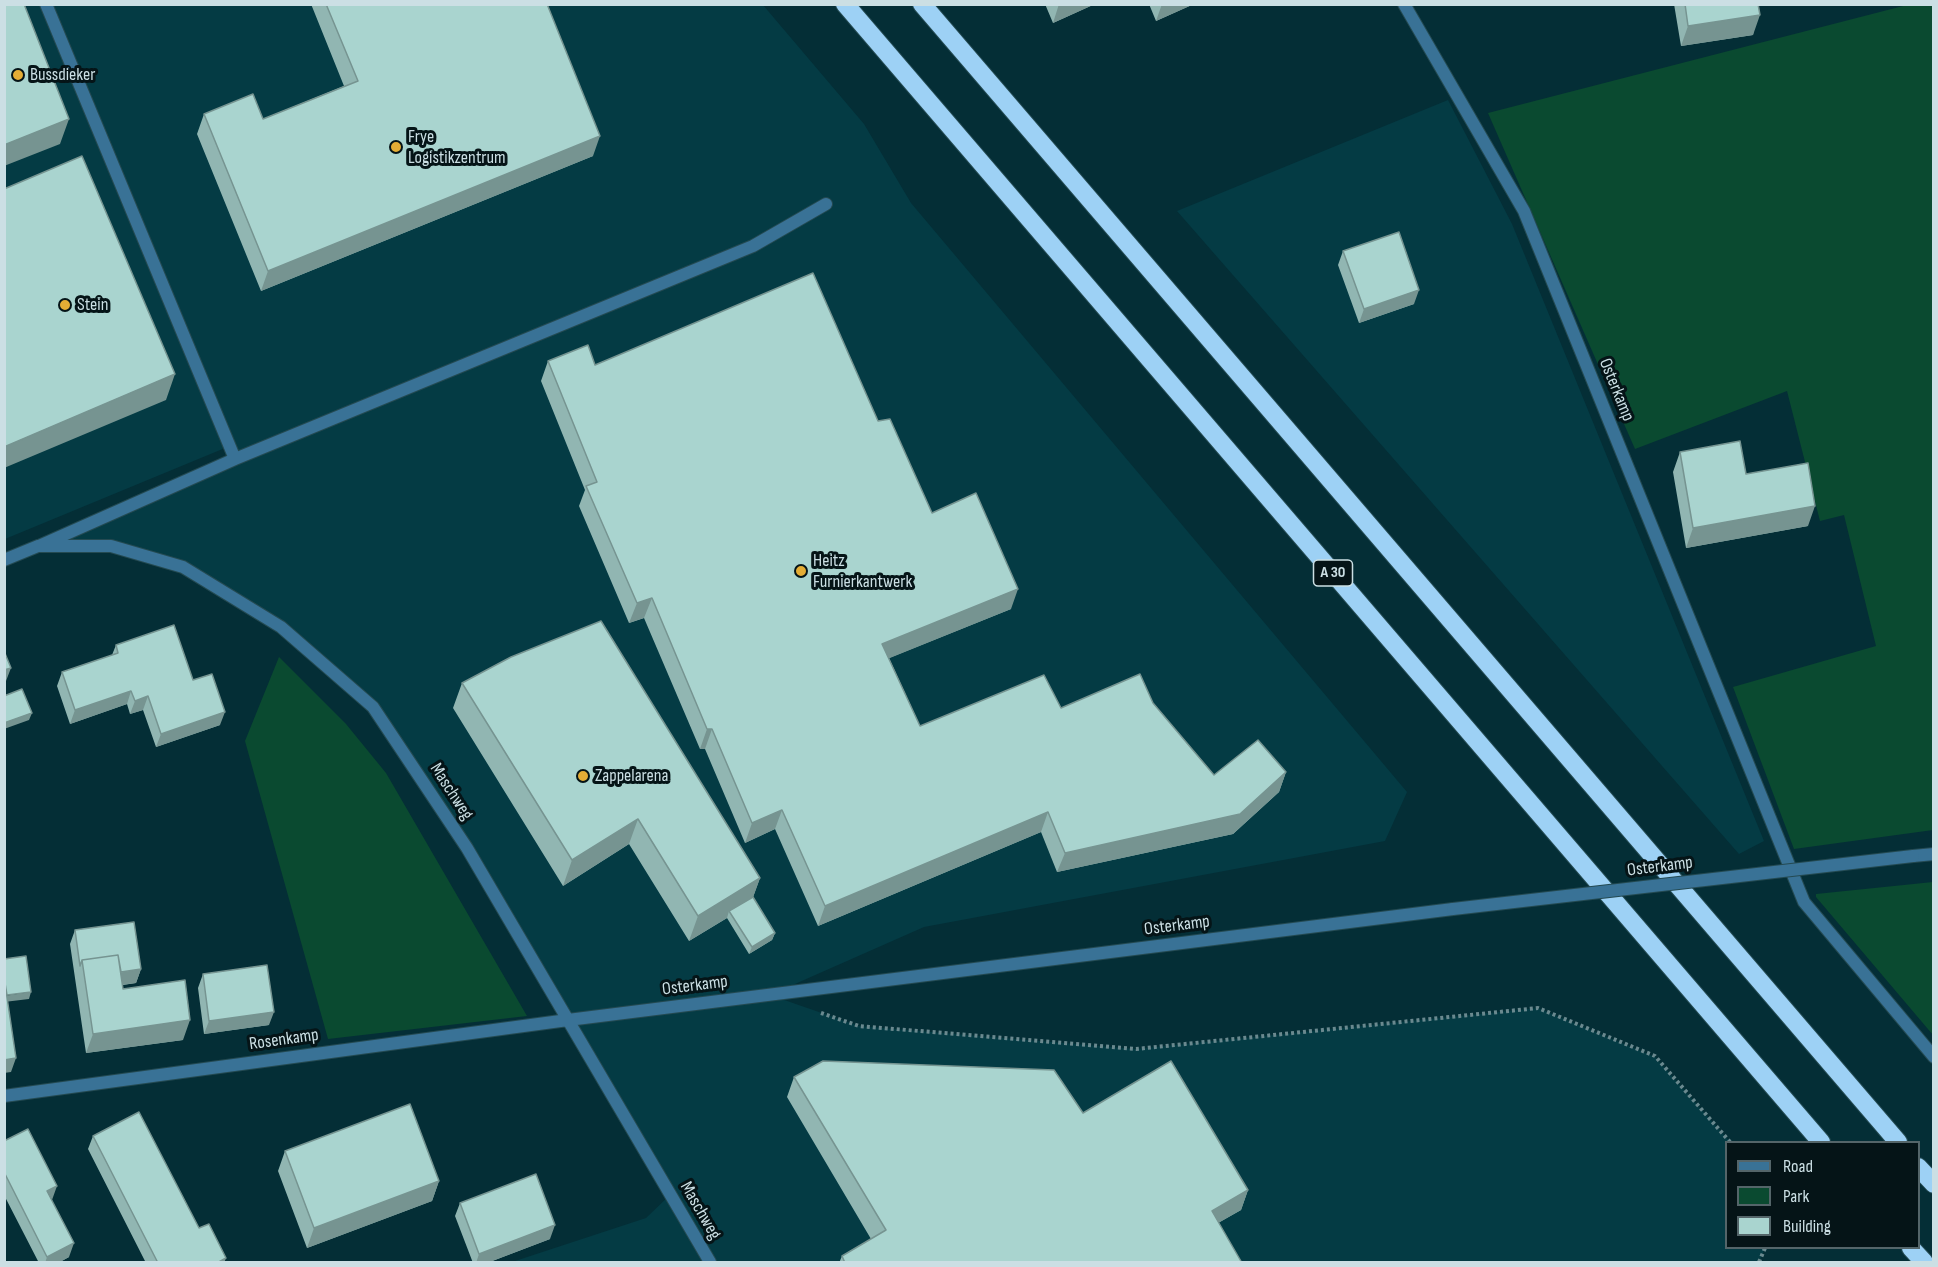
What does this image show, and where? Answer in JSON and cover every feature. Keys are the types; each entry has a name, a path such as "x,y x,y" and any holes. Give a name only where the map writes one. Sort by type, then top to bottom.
{"highway":[{"name":"A 30","path":"844,4 1819,1141"},
{"path":"922,4 1896,1141"},
{"path":"1920,1169 1934,1184"},
{"path":"1912,1249 1924,1263"}],"street":[{"path":"46,4 235,459"},
{"name":"Osterkamp","path":"1404,4 1524,211 1804,902 1934,1057"},
{"path":"38,546 235,459 753,246 826,204"},
{"name":"Maschweg","path":"4,560 38,546 111,546 183,567 280,627 373,707 467,848 710,1263"},
{"name":"Osterkamp","path":"568,1020 1453,909 1934,854"},
{"name":"Rosenkamp","path":"4,1096 568,1020"}],"path":[{"path":"814,1010 859,1026 1136,1049 1538,1008 1655,1056 1728,1141"},
{"path":"1759,1263 1765,1249"}],"shaded area":[{"path":"5,5 763,5 864,124 911,203 1407,792 1385,841 924,927 770,995 859,1026 1136,1049 1538,1008 1655,1057 1729,1141 1725,1141 1725,1249 1765,1249 1759,1262 512,1262 646,1218 670,1195 568,1020 373,707 281,627 183,567 111,546 38,546 235,459 225,448 5,539"},
{"path":"1448,100 1512,224 1764,841 1739,854 1177,211"}],"green space":[{"path":"1907,5 1933,5 1933,830 1794,849 1733,687 1876,646 1844,515 1820,521 1787,391 1635,449 1488,113"},
{"path":"279,657 346,724 386,773 527,1016 328,1039 245,741"},
{"path":"1934,882 1933,1035 1816,897 1816,894"}],"building":[{"path":"4,4 24,4 69,119 4,145"},
{"name":"Frye Logistikzentrum","path":"326,4 547,4 600,136 268,271 204,114 253,94 263,119 358,81"},
{"path":"1685,4 1758,4 1760,15 1688,26"},
{"name":"Stein","path":"82,156 175,374 4,447 4,189"},
{"path":"1399,232 1419,290 1364,309 1343,251"},
{"name":"Heitz Furnierkantwerk","path":"813,273 878,421 890,419 932,513 976,493 1018,589 882,644 920,726 1044,675 1061,708 1140,674 1153,703 1214,775 1258,740 1286,772 1240,814 1065,853 1048,812 825,906 782,810 752,823 712,729 707,729 652,598 637,603 586,486 597,482 548,361 588,345 595,365"},
{"path":"1740,441 1746,474 1808,463 1815,506 1693,528 1680,452"},
{"name":"Zappelarena","path":"601,621 760,878 698,916 638,819 572,860 462,683 511,657"},
{"path":"174,625 193,680 212,674 225,712 161,734 148,696 135,701 131,691 75,710 62,672 118,653 116,645"},
{"path":"4,651 11,668 4,670"},
{"path":"22,689 32,713 4,723 4,696"},
{"path":"753,897 775,933 752,947 729,911"},
{"path":"134,922 141,969 121,972 118,955 82,960 80,966 75,930"},
{"path":"118,955 123,989 185,980 190,1020 93,1034 82,960"},
{"path":"26,956 31,992 7,995 4,959"},
{"path":"267,965 274,1012 209,1021 203,974"},
{"path":"4,977 16,1058 4,1060"},
{"path":"823,1061 1054,1070 1083,1113 1171,1061 1248,1190 1212,1211 1242,1263 845,1263 842,1256 886,1230 794,1077"},
{"path":"410,1104 439,1181 314,1228 285,1151"},
{"path":"139,1112 199,1228 209,1224 226,1258 217,1263 158,1263 93,1136"},
{"path":"28,1129 57,1186 47,1191 74,1243 47,1257 4,1172 4,1141"},
{"path":"536,1174 555,1225 479,1254 460,1203"}],"place":[{"name":"Bussdieker","path":"18,75"},
{"name":"Frye Logistikzentrum","path":"396,147"},
{"name":"Stein","path":"65,305"},
{"name":"Heitz Furnierkantwerk","path":"801,571"},
{"name":"Zappelarena","path":"583,776"}]}
